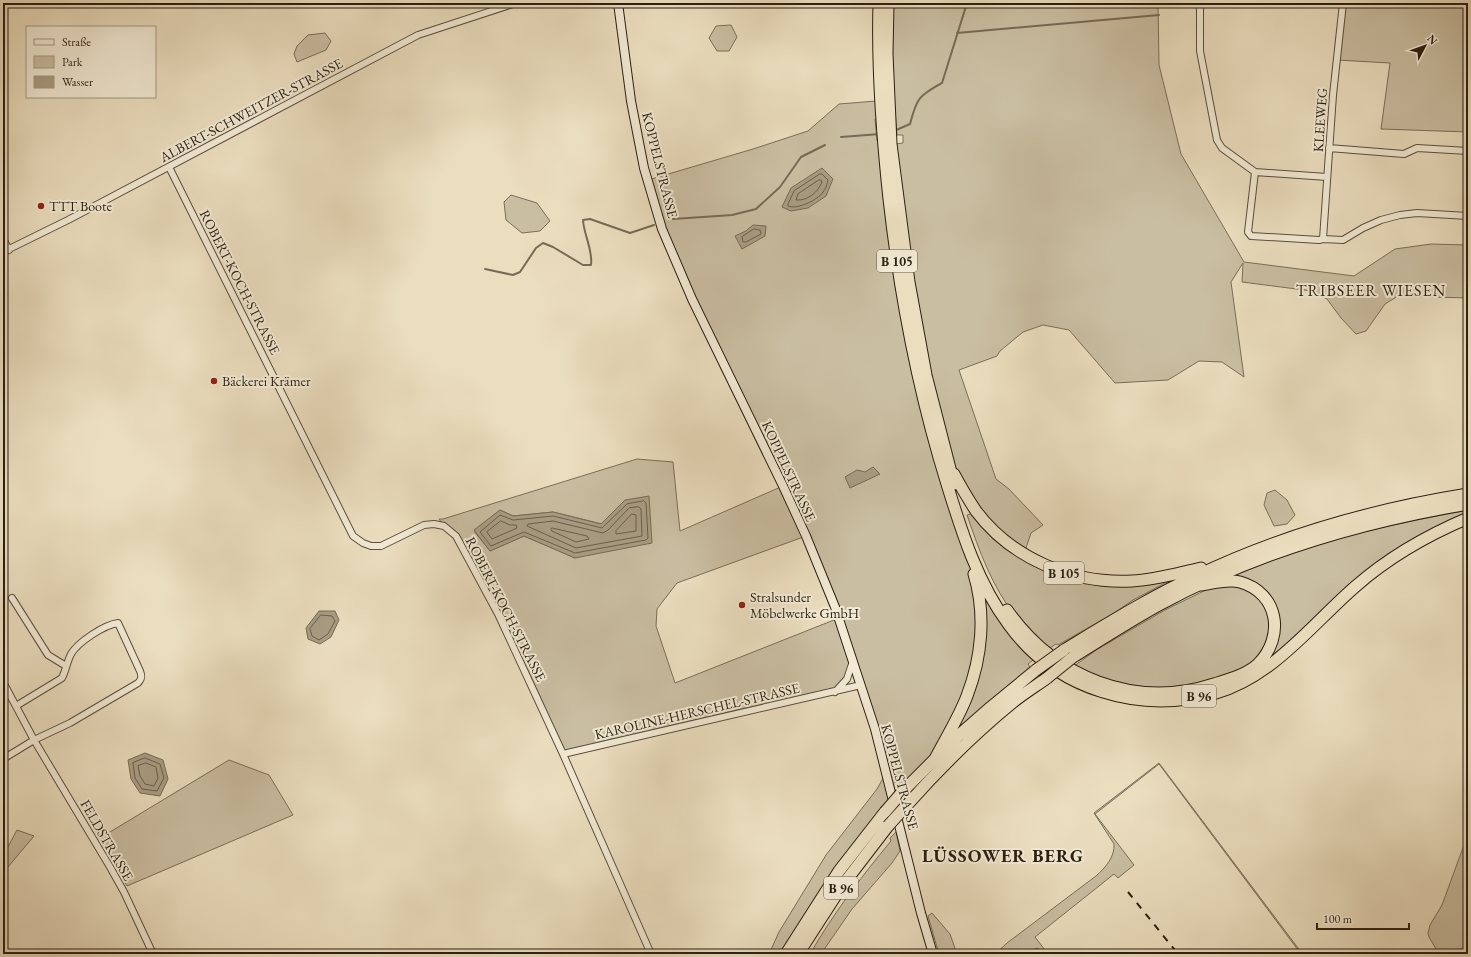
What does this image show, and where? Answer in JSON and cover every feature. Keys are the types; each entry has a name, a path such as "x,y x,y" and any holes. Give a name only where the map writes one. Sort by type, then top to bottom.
{"highway":[{"name":"B 105","path":"879,3 893,235 906,321 929,421 941,466 960,526"},
{"name":"B 105","path":"885,120 888,3"},
{"name":"B 105","path":"887,145 909,282 926,375 949,464 966,496 977,512 998,535 1029,557 1062,572 1093,579 1133,581 1163,577 1225,563"},
{"name":"B 96","path":"949,464 957,497 972,542 981,564 1001,602 1027,636 1051,657 1074,672 1105,684 1135,691 1157,693 1197,689 1250,670 1266,655 1272,644 1275,625 1274,616 1269,605 1264,597 1256,590 1238,582 1228,581 1201,585"},
{"name":"B 96","path":"786,954 839,871 904,790 991,707 1036,670 1064,650 1121,615 1195,576 1286,539 1343,521 1386,510 1468,494"},
{"name":"B 96","path":"798,954 842,886 888,826 941,766 1014,702 1073,657 1160,605 1249,564 1319,538 1388,520 1468,504"},
{"name":"B 96","path":"960,526 977,570 998,609 1021,641 1050,667 1084,685 1112,695 1148,701 1167,701 1216,693 1255,675 1278,659 1357,585 1378,568 1404,550 1468,518"},
{"name":"B 96","path":"935,759 966,697 972,682 979,650 981,624 978,592 960,526"}],"street":[{"name":"ALBERT-SCHWEITZER-STRASSE","path":"6,251 169,167 226,135 418,35 516,3"},
{"name":"KOPPELSTRASSE","path":"618,3 631,101 644,168 662,229 692,299 806,536 835,607 878,740 921,913 933,954"},
{"path":"1200,3 1200,51 1217,140 1222,148 1255,172 1327,178"},
{"name":"KLEEWEG","path":"1323,239 1338,39 1343,3"},
{"path":"1329,148 1404,154 1417,148 1468,151"},
{"name":"ROBERT-KOCH-STRASSE","path":"169,167 353,536 363,543 371,546 381,546 424,525 434,524 444,526 456,536 498,614 563,754 651,954"},
{"path":"1255,172 1248,232 1251,236 1343,240 1363,228 1381,220 1400,215 1417,213 1468,216"},
{"path":"3,239 6,251"},
{"path":"12,598 48,655 66,666"},
{"path":"3,758 49,732 70,723 138,683 142,676 118,623 111,624 83,642 72,652 66,666 66,671 62,678 16,706"},
{"path":"835,692 847,679 853,660"},
{"name":"FELDSTRASSE","path":"3,682 34,740 124,892 153,954"},
{"name":"KAROLINE-HERSCHEL-STRASSE","path":"563,754 861,685"}],"green space":[{"path":"892,3 1158,3 1159,65 1181,154 1244,262 1354,276 1395,249 1431,244 1468,245 1468,298 1398,296 1385,304 1366,331 1356,334 1341,318 1327,299 1312,291 1242,282 1243,263 1231,282 1244,377 1222,362 1199,361 1168,380 1115,383 1069,330 1043,325 1023,332 1000,351 997,356 959,370 996,479 1009,489 1043,525 1031,533 1024,554 998,535 949,464 926,375 896,144 903,143 903,135 897,135 893,85"},
{"path":"1343,3 1468,3 1468,132 1381,129 1390,63 1337,60"},
{"path":"731,25 737,37 729,51 717,51 709,38 716,26"},
{"path":"325,33 331,41 326,50 297,62 294,54 297,46 308,35"},
{"path":"876,101 877,119 875,119 877,141 883,145 893,235 978,592 976,667 935,759 885,812 786,954 769,954 779,932 826,855 877,789 886,773 853,661 847,679 835,692 563,754 498,614 456,536 444,526 439,519 637,459 673,462 680,531 783,486 692,299 648,180 808,131 839,104","holes":["625,500 575,558 524,536 490,551 474,531 500,510 513,516 553,512 602,524","806,536 839,618 675,683 656,626 657,609 677,583"]},
{"path":"511,195 537,203 550,221 540,231 522,233 506,220 504,202"},
{"path":"1275,490 1287,500 1295,515 1287,524 1274,526 1264,505 1267,493"},
{"path":"1468,510 1468,516 1417,540 1276,656 1182,697 1083,678 1188,694 1269,656 1274,607 1231,577 1303,549 1333,540 1390,526"},
{"path":"975,512 992,532 1076,578 1180,575 1133,600 1114,613 1047,650 1023,626 1007,605 993,581 981,555 967,515"},
{"path":"1222,584 1249,588 1269,609 1270,642 1250,667 1181,689 1120,686 1073,667 1096,650 1165,610 1212,587"},
{"path":"980,585 1037,657 1028,664 1030,667 957,729 976,679"},
{"path":"229,760 269,775 293,815 127,886 100,838"},
{"path":"1159,763 1301,954 1294,954 1298,950 1159,764 1095,814 1134,865 1118,878 1114,874 1035,937 1048,954 1045,954 1037,948 1025,954 995,954 1007,943 1096,876 1106,866 1113,853 1114,844 1094,813"},
{"path":"17,830 34,836 3,873 3,856"},
{"path":"896,832 900,851 892,863 852,909 821,954 810,954 838,910 891,841 890,838"},
{"path":"1468,834 1468,954 1439,954 1428,933 1430,925 1442,905"},
{"path":"932,913 950,934 957,954 939,954 928,916"}],"water":[{"path":"822,168 833,179 826,196 808,208 791,211 782,207 791,188"},
{"path":"753,225 766,226 765,236 742,249 735,236 746,231"},
{"path":"873,467 880,474 850,488 845,477 857,470 865,472"},
{"path":"649,496 652,543 575,558 524,536 490,551 474,530 500,510 513,516 553,512 601,524 625,500"},
{"path":"319,611 335,611 339,620 331,637 320,644 308,639 306,628"},
{"path":"145,753 163,760 168,779 160,796 140,793 131,779 128,760"}],"waterway":[{"path":"894,131 910,124 920,98 928,91 942,83 967,3"},
{"path":"957,33 1159,15"},
{"path":"841,137 880,134"},
{"path":"673,219 732,215 756,209 780,187 801,157 825,145"},
{"path":"485,269 513,275 520,272 536,248 543,243 553,247 583,265 591,265 591,253 583,220 590,219 630,233 654,225"}],"railway":[{"path":"1128,892 1178,954"}],"place":[{"name":"TTT Boote","path":"41,206"},
{"name":"Bäckerei Krämer","path":"214,381"},
{"name":"Stralsunder Möbelwerke GmbH","path":"742,605"}],"district":[{"name":"TRIBSEER WIESEN","path":"1371,290"},
{"name":"LÜSSOWER BERG","path":"1003,856"}]}
